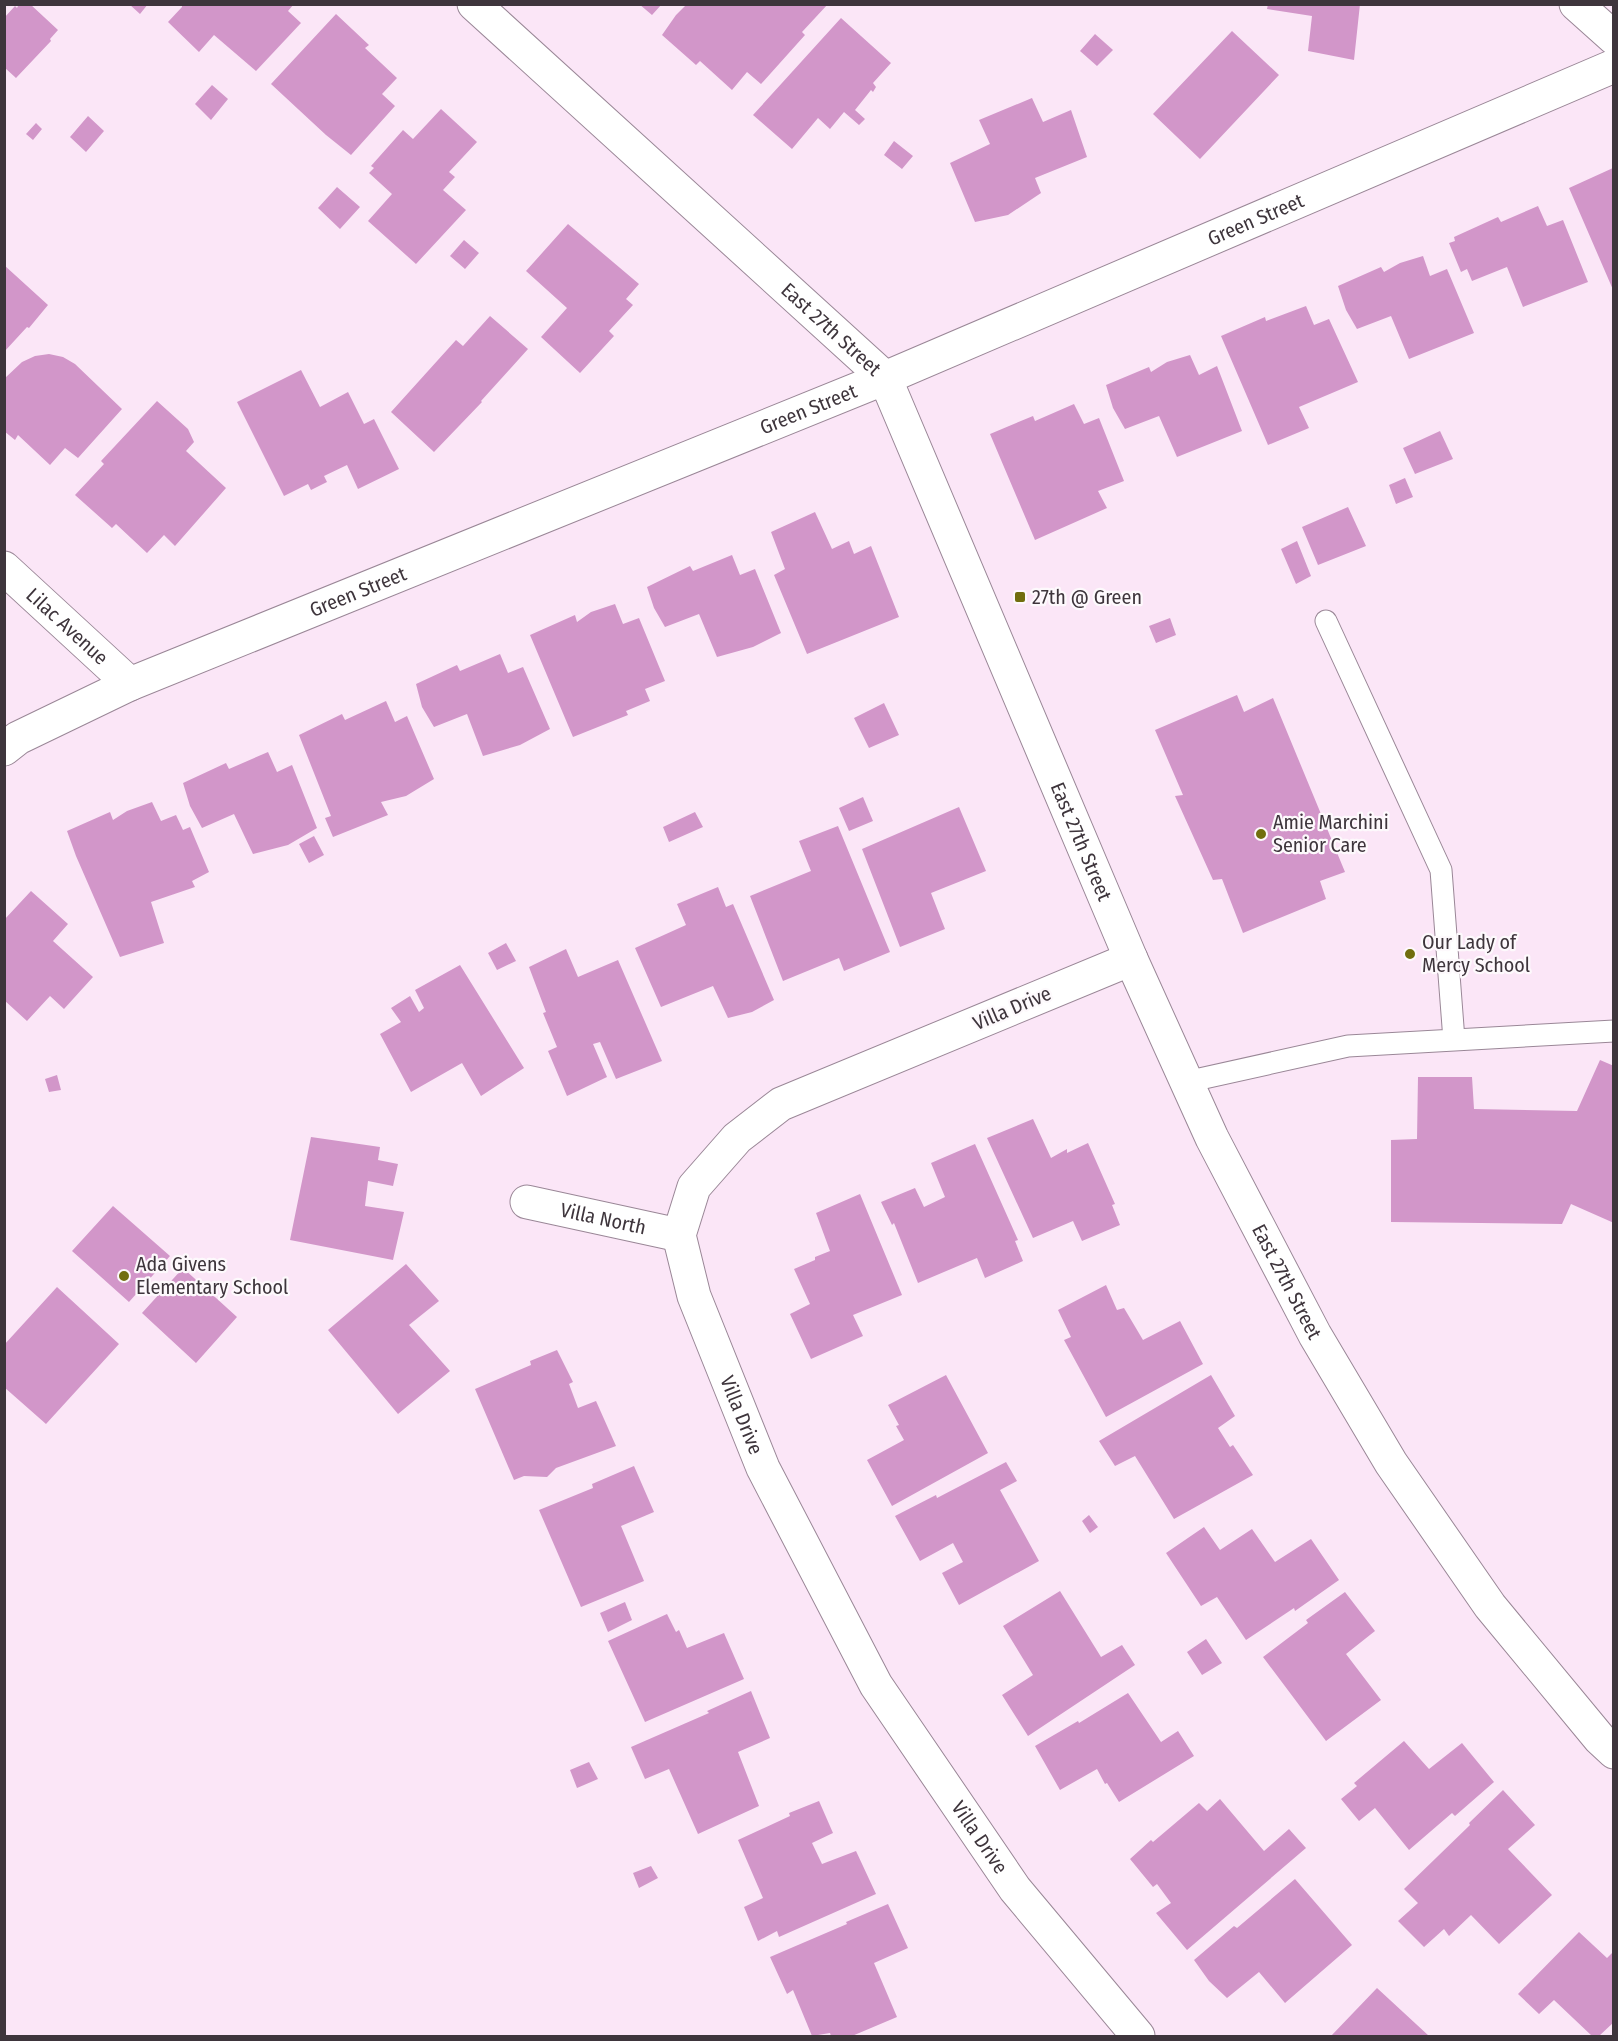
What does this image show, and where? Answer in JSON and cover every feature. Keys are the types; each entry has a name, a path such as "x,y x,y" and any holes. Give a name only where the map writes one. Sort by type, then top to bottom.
{"street":[{"name":"East 27th Street","path":"474,4 885,378 1131,959 1186,1082 1212,1138 1315,1335 1391,1463 1490,1606 1600,1739 1614,1752"},
{"path":"1576,4 1614,38"},
{"name":"Green Street","path":"4,749 18,738 130,684 885,378 1614,66"},
{"name":"Lilac Avenue","path":"4,568 130,684"},
{"name":"Villa Drive","path":"1131,959 781,1104 737,1138 694,1187 679,1235 694,1296 762,1468 876,1685 1015,1889 1138,2037"},
{"name":"Villa North","path":"527,1202 679,1235"}],"lane":[{"path":"1326,621 1442,870 1454,1040"},
{"path":"1186,1082 1348,1046 1614,1031"}],"building":[{"path":"19,4 30,4 58,30 50,39 51,41 16,78 4,67 4,18"},
{"path":"129,4 148,4 140,14"},
{"path":"182,4 294,4 288,11 301,23 256,71 214,35 199,52 168,22 182,7"},
{"path":"639,4 662,4 652,15"},
{"path":"687,4 828,4 802,32 805,35 761,84 747,72 732,90 700,61 696,65 662,35"},
{"path":"1268,4 1360,4 1354,60 1308,51 1312,16 1267,9"},
{"path":"336,14 369,45 365,48 397,78 382,94 395,106 351,155 271,84"},
{"path":"841,18 891,63 873,83 876,87 873,92 871,90 855,110 865,119 859,125 844,112 830,129 818,118 792,149 753,115"},
{"path":"1232,31 1279,75 1200,159 1153,114"},
{"path":"1095,34 1113,50 1097,66 1080,51"},
{"path":"212,85 228,99 211,120 195,104"},
{"path":"1032,98 1043,122 1071,110 1087,157 1035,178 1041,193 1008,215 975,222 950,163 990,144 979,120"},
{"path":"441,109 477,142 449,172 455,177 443,190 466,210 416,264 368,221 392,194 369,173 374,168 371,166 403,130 413,139"},
{"path":"88,116 104,131 86,152 70,137"},
{"path":"36,123 42,129 33,140 26,134"},
{"path":"894,141 913,156 902,169 884,155"},
{"path":"1613,168 1614,170 1614,292 1569,188"},
{"path":"337,187 360,207 340,229 318,208"},
{"path":"1538,206 1547,226 1563,220 1588,282 1523,307 1507,267 1472,281 1467,269 1461,272 1449,243 1455,241 1454,237 1498,217 1501,222"},
{"path":"568,224 639,284 626,299 633,305 609,331 614,336 580,373 541,337 567,308 526,271"},
{"path":"464,240 479,253 465,269 450,256"},
{"path":"1423,256 1430,276 1447,269 1474,333 1409,359 1391,316 1357,329 1346,310 1338,286 1381,267 1384,272 1400,263"},
{"path":"4,265 48,305 29,328 27,327 4,352"},
{"path":"1306,306 1314,325 1329,319 1358,382 1299,407 1309,428 1268,445 1221,336 1265,317 1266,321"},
{"path":"490,316 528,349 434,452 391,412 456,340 463,346"},
{"path":"49,354 63,357 75,364 122,409 78,458 65,448 50,465 18,435 15,440 4,431 4,379 22,362 35,356"},
{"path":"1190,355 1199,375 1217,366 1242,431 1177,457 1159,416 1125,429 1113,408 1106,385 1149,367 1151,372 1167,362"},
{"path":"301,370 320,407 348,392 364,424 374,419 399,469 358,489 347,465 324,476 327,482 311,490 308,484 284,496 237,402"},
{"path":"157,401 188,429 194,442 186,451 226,488 175,546 164,535 147,553 116,524 112,528 75,495 104,464 101,461"},
{"path":"1074,404 1084,424 1099,418 1124,481 1098,491 1107,508 1035,540 990,434 1033,416 1035,421"},
{"path":"1440,431 1453,459 1415,474 1403,448"},
{"path":"1405,478 1413,497 1396,504 1389,485"},
{"path":"1348,507 1366,546 1318,565 1302,527"},
{"path":"815,512 832,549 849,541 854,554 871,546 899,617 807,654 774,575 785,569 771,532"},
{"path":"1297,541 1311,576 1296,584 1281,549"},
{"path":"732,555 740,575 755,569 781,633 753,647 717,657 699,614 665,627 654,608 647,587 690,566 693,571"},
{"path":"615,604 623,624 639,618 665,681 645,689 650,701 626,711 628,715 573,737 530,635 575,615 577,622 591,612"},
{"path":"1170,618 1176,635 1156,643 1149,626"},
{"path":"500,654 508,673 523,667 550,729 520,745 483,756 467,714 434,727 422,707 416,684 457,665 460,671"},
{"name":"Amie Marchini Senior Care","path":"1237,695 1244,712 1273,698 1345,872 1320,881 1326,899 1243,933 1222,879 1213,880 1175,796 1183,795 1155,730"},
{"path":"386,701 395,722 407,716 434,779 406,796 381,802 388,815 333,837 325,818 331,816 299,735 342,714 345,720"},
{"path":"884,703 899,735 869,748 854,718"},
{"path":"268,752 277,772 292,765 317,828 288,845 253,854 234,814 202,828 190,806 183,783 226,763 229,769"},
{"path":"863,797 873,821 849,831 839,808"},
{"path":"152,802 161,821 176,815 183,830 190,827 209,872 192,881 195,887 151,902 164,943 120,957 67,831 110,812 113,820 127,811"},
{"path":"959,807 986,871 931,893 945,929 900,947 862,849"},
{"path":"695,812 703,827 669,842 663,827"},
{"path":"838,826 890,952 844,971 839,958 783,981 750,896 811,871 799,841"},
{"path":"314,836 324,855 309,863 299,844"},
{"path":"718,887 726,907 733,904 774,1000 752,1012 728,1018 713,986 661,1007 635,948 686,925 677,904"},
{"path":"31,891 68,924 53,941 93,977 64,1009 50,996 27,1021 4,1000 4,920"},
{"path":"506,943 516,961 497,970 488,953"},
{"path":"566,949 578,977 618,960 662,1061 616,1079 600,1042 593,1044 607,1077 567,1096 548,1051 557,1047 543,1013 546,1012 529,967"},
{"path":"460,965 524,1068 481,1096 462,1063 411,1092 380,1034 401,1022 391,1008 410,996 419,1012 424,1008 415,990"},
{"path":"1600,1060 1614,1066 1614,1223 1571,1204 1562,1224 1391,1222 1391,1140 1417,1139 1418,1077 1472,1077 1474,1109 1577,1111"},
{"path":"57,1075 61,1090 49,1092 45,1079"},
{"path":"1033,1119 1051,1158 1067,1149 1067,1153 1088,1143 1115,1204 1112,1205 1120,1225 1082,1241 1073,1221 1033,1238 987,1138"},
{"path":"311,1137 380,1147 378,1160 398,1164 393,1186 368,1181 365,1206 404,1212 393,1260 290,1240"},
{"path":"975,1144 1018,1240 1015,1241 1023,1261 985,1278 977,1258 918,1283 894,1223 892,1225 881,1202 915,1188 924,1207 945,1197 931,1163"},
{"path":"860,1194 902,1295 853,1315 863,1336 811,1359 790,1314 810,1304 794,1269 830,1251 816,1213"},
{"path":"113,1206 170,1256 129,1302 72,1251"},
{"path":"406,1264 439,1301 409,1325 450,1371 398,1414 328,1330"},
{"path":"183,1268 237,1317 196,1363 142,1313"},
{"path":"1106,1285 1117,1310 1124,1308 1143,1340 1180,1321 1203,1364 1106,1417 1064,1340 1071,1337 1058,1310"},
{"path":"57,1287 119,1344 46,1424 4,1387 4,1345"},
{"path":"557,1350 573,1382 569,1384 578,1408 596,1401 616,1446 556,1468 547,1477 524,1476 514,1480 475,1389 531,1365 530,1361"},
{"path":"946,1375 988,1453 892,1506 867,1460 904,1440 888,1405"},
{"path":"1211,1375 1235,1416 1218,1428 1230,1447 1233,1445 1253,1475 1174,1519 1135,1456 1115,1466 1099,1441"},
{"path":"1006,1462 1017,1481 1000,1490 1039,1561 959,1605 942,1573 963,1562 953,1543 920,1561 895,1516 936,1495 937,1498"},
{"path":"634,1466 654,1512 621,1526 644,1581 581,1607 539,1510 593,1488 592,1484"},
{"path":"1089,1515 1098,1527 1090,1533 1082,1521"},
{"path":"1204,1527 1220,1550 1252,1529 1275,1562 1311,1539 1339,1580 1295,1611 1294,1608 1246,1640 1217,1597 1201,1606 1166,1553"},
{"path":"1060,1591 1101,1657 1122,1645 1135,1665 1028,1736 1002,1695 1033,1675 1003,1626"},
{"path":"1345,1592 1375,1631 1346,1654 1381,1700 1326,1741 1263,1657 1308,1623 1306,1620"},
{"path":"625,1602 632,1620 608,1632 600,1613"},
{"path":"667,1614 676,1632 679,1630 687,1648 724,1633 744,1679 645,1722 608,1641"},
{"path":"1206,1639 1222,1663 1202,1675 1187,1652"},
{"path":"751,1691 770,1738 738,1752 759,1806 698,1834 669,1769 645,1779 631,1747 709,1713 707,1711"},
{"path":"1128,1693 1161,1742 1178,1731 1194,1756 1119,1802 1097,1769 1060,1790 1035,1746 1078,1721 1079,1723"},
{"path":"1404,1741 1429,1769 1462,1743 1494,1782 1455,1816 1452,1813 1409,1850 1375,1808 1359,1821 1341,1799 1357,1786 1354,1783"},
{"path":"589,1762 598,1779 577,1788 570,1770"},
{"path":"1503,1790 1535,1825 1508,1849 1552,1895 1499,1944 1471,1915 1449,1936 1444,1929 1424,1947 1398,1921 1418,1903 1404,1889"},
{"path":"1220,1799 1264,1851 1289,1829 1306,1848 1187,1950 1156,1913 1171,1903 1157,1884 1153,1887 1130,1859 1199,1803 1207,1811"},
{"path":"819,1801 833,1833 812,1843 822,1864 856,1851 876,1894 779,1937 777,1931 758,1941 744,1907 763,1898 738,1840 790,1816 789,1813"},
{"path":"651,1866 658,1878 639,1888 633,1873"},
{"path":"1295,1879 1352,1945 1285,2003 1259,1972 1227,1998 1209,1981 1194,1960 1234,1926 1237,1928"},
{"path":"888,1904 908,1948 874,1963 897,2017 852,2036 831,2036 830,2033 812,2036 793,1990 787,1994 770,1957"},
{"path":"1579,1932 1607,1958 1614,1951 1614,2022 1599,2036 1592,2036 1554,2000 1539,2014 1518,1994"},
{"path":"1377,1988 1429,2036 1331,2036"}],"place":[{"name":"27th @ Green","path":"1020,597"},
{"name":"Amie Marchini Senior Care","path":"1261,834"},
{"name":"Our Lady of Mercy School","path":"1410,954"},
{"name":"Ada Givens Elementary School","path":"124,1276"}]}
